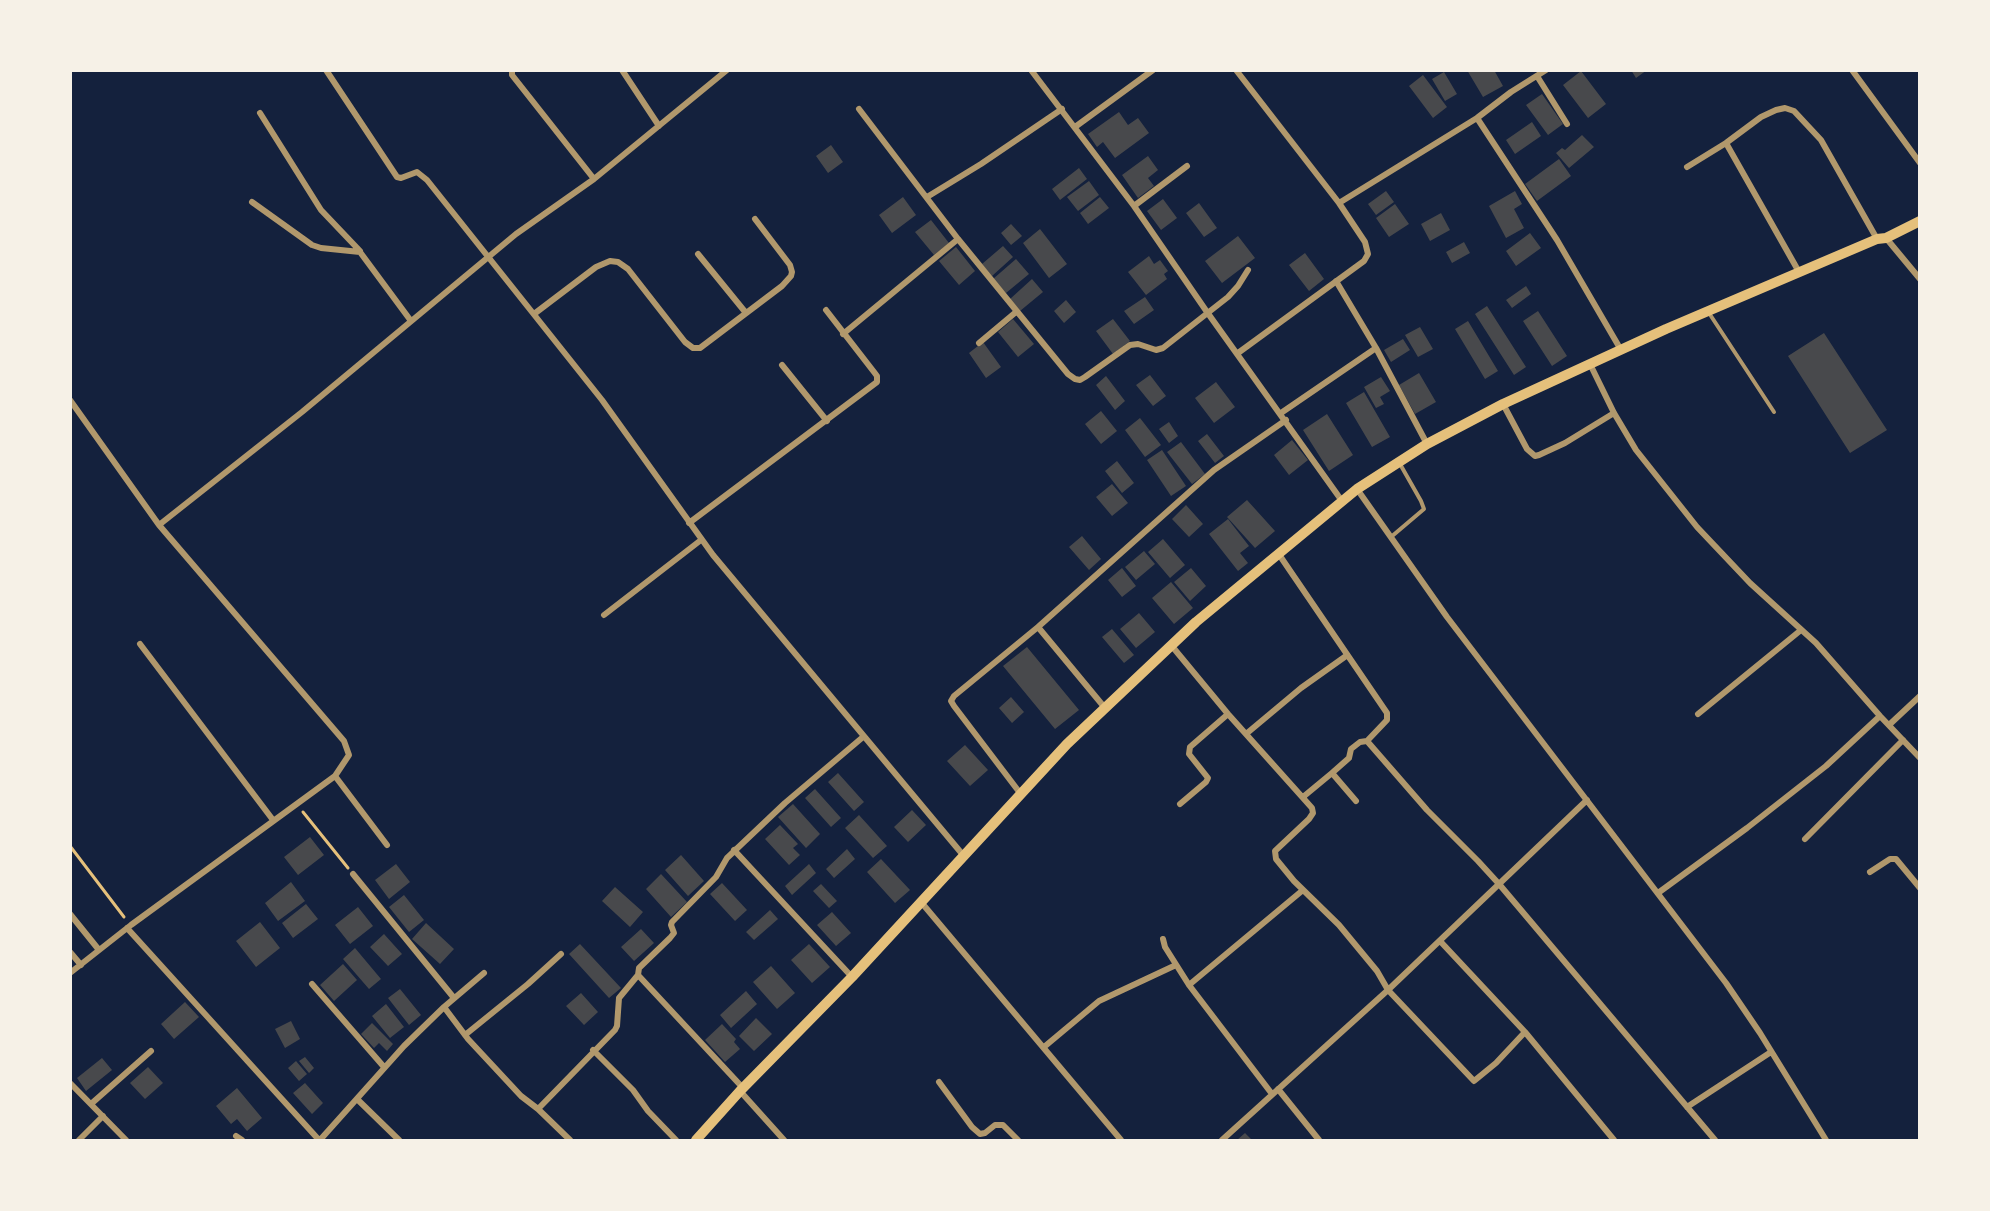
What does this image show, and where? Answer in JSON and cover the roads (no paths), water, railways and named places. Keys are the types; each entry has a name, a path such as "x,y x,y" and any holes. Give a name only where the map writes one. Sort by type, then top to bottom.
{"main road":[{"path":"696,1140 742,1089 852,977 1067,744 1171,644 1357,489 1427,444 1503,404 1620,350 1920,221"}],"street":[{"path":"326,70 397,177 401,178 417,172 422,176 602,400 701,540 963,855"},
{"path":"512,70 512,75 594,178"},
{"path":"622,70 659,126"},
{"path":"159,525 302,412 516,234 594,178 727,70"},
{"path":"1031,70 1134,206 1342,501"},
{"path":"1075,127 1152,70"},
{"path":"1236,70 1339,203 1365,242 1368,254 1364,261 1238,353"},
{"path":"1339,203 1477,118 1511,92 1546,70"},
{"path":"1852,70 1920,163"},
{"path":"1537,76 1567,124"},
{"path":"859,108 1016,312 1068,374 1075,379 1080,380 1130,345 1138,344 1159,350 1163,348 1234,292 1248,270"},
{"path":"1687,167 1726,143 1761,117 1785,108 1794,111 1821,140 1882,238 1920,279"},
{"path":"927,198 1062,109"},
{"path":"260,113 321,210 360,252 411,321"},
{"path":"1477,118 1557,240 1620,350"},
{"path":"1726,143 1799,272"},
{"path":"1134,206 1187,166"},
{"path":"252,202 312,245 360,252"},
{"path":"534,314 596,267 610,261 618,262 628,269 681,338 693,348 700,348 782,286 791,276 790,265 754,219"},
{"path":"843,334 958,239"},
{"path":"698,254 746,313"},
{"path":"1336,282 1376,348 1427,444"},
{"path":"689,523 875,386 878,380 874,372 826,310"},
{"path":"979,343 1016,312"},
{"path":"1281,413 1376,348"},
{"path":"1590,364 1614,413 1646,463 1697,527 1750,583 1823,651 1920,758"},
{"path":"782,365 827,421"},
{"path":"70,400 159,525 344,741 349,755 335,776 70,973"},
{"path":"1503,404 1527,449 1535,456 1565,443 1614,413"},
{"path":"1020,793 951,701 958,691 1038,627 1214,470 1286,420"},
{"path":"1357,489 1454,626 1726,983 1825,1138"},
{"path":"603,615 701,540"},
{"path":"1278,553 1387,713 1387,720 1367,741 1360,742 1351,749 1350,758 1303,797"},
{"path":"1038,627 1105,708"},
{"path":"1698,714 1801,630"},
{"path":"140,644 273,820"},
{"path":"1171,644 1245,734 1312,808 1309,819 1275,851 1274,855 1280,866 1339,925 1377,971 1388,990 1474,1081 1496,1063 1525,1032"},
{"path":"1245,734 1301,688 1346,656"},
{"path":"1889,725 1920,696"},
{"path":"1180,804 1207,780 1206,773 1189,753 1190,747 1228,714"},
{"path":"1658,893 1747,828 1826,766 1880,716"},
{"path":"538,1109 617,1026 619,998 638,975 639,968 674,933 672,922 716,877 727,858 784,803 863,737"},
{"path":"1805,839 1903,740"},
{"path":"1367,741 1427,810 1499,884 1715,1140"},
{"path":"1332,773 1356,801"},
{"path":"335,776 387,845"},
{"path":"1222,1140 1388,990 1587,800"},
{"path":"735,850 852,977"},
{"path":"1870,872 1890,859 1896,859 1920,888"},
{"path":"353,874 454,998"},
{"path":"1189,986 1303,890"},
{"path":"920,901 1121,1140"},
{"path":"70,914 99,950"},
{"path":"129,927 320,1140 358,1100 384,1067 444,1007 484,973"},
{"path":"1163,939 1165,947 1189,986 1275,1091 1319,1140"},
{"path":"1440,941 1525,1032 1614,1140"},
{"path":"70,952 81,965"},
{"path":"465,1035 561,954"},
{"path":"1044,1047 1105,997 1176,964"},
{"path":"638,975 742,1089 784,1140"},
{"path":"312,984 384,1067"},
{"path":"444,1007 465,1035 521,1096 570,1140"},
{"path":"593,1050 633,1090 676,1140"},
{"path":"91,1104 151,1052"},
{"path":"1687,1107 1771,1052"},
{"path":"939,1082 972,1127 980,1134 995,1125 1003,1125 1018,1140"},
{"path":"70,1083 126,1140"},
{"path":"358,1100 399,1140"},
{"path":"78,1140 103,1116"}],"lane":[{"path":"1708,312 1774,412"},
{"path":"1390,538 1424,509 1398,461"}]}
